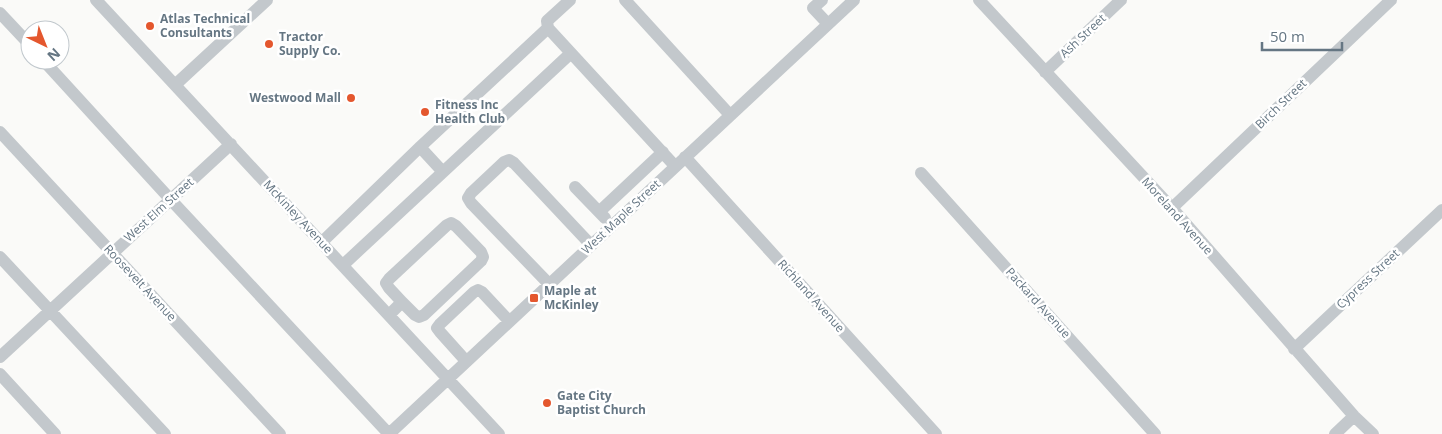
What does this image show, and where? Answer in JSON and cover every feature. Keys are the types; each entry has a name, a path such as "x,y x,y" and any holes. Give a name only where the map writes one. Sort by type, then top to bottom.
{"street":[{"name":"McKinley Avenue","path":"96,0 499,434"},
{"path":"175,85 267,0"},
{"path":"570,0 547,21 548,28 676,166"},
{"path":"625,0 730,115"},
{"name":"West Maple Street","path":"389,434 854,0"},
{"name":"Moreland Avenue","path":"979,0 1172,208 1294,349 1354,416 1373,434"},
{"name":"Ash Street","path":"1045,72 1122,0"},
{"name":"Birch Street","path":"1172,208 1390,0"},
{"path":"814,3 828,24"},
{"path":"0,13 20,35"},
{"path":"322,242 420,147 548,28"},
{"path":"343,265 571,53"},
{"path":"52,70 389,434"},
{"name":"Roosevelt Avenue","path":"0,132 280,434"},
{"name":"West Elm Street","path":"0,357 231,144"},
{"path":"420,147 443,172"},
{"path":"599,212 663,152"},
{"name":"Richland Avenue","path":"685,157 936,434"},
{"path":"549,284 471,203 468,198 477,186 504,162 510,160 591,245"},
{"name":"Packard Avenue","path":"920,173 1155,434"},
{"path":"575,187 612,225"},
{"name":"Cypress Street","path":"1294,349 1442,210"},
{"path":"451,223 456,226 481,252 483,257 481,261 424,315 419,317 414,315 402,302 386,283 447,225 451,223"},
{"path":"0,258 165,434"},
{"path":"466,361 437,328 474,292 478,290 482,292 509,321"},
{"path":"389,315 402,302"},
{"path":"0,374 55,434"},
{"path":"1335,434 1354,416"}],"place":[{"name":"Atlas Technical Consultants","path":"150,26"},
{"name":"Tractor Supply Co.","path":"269,44"},
{"name":"Westwood Mall","path":"351,98"},
{"name":"Fitness Inc Health Club","path":"425,112"},
{"name":"Maple at McKinley","path":"534,298"},
{"name":"Gate City Baptist Church","path":"547,403"}]}
